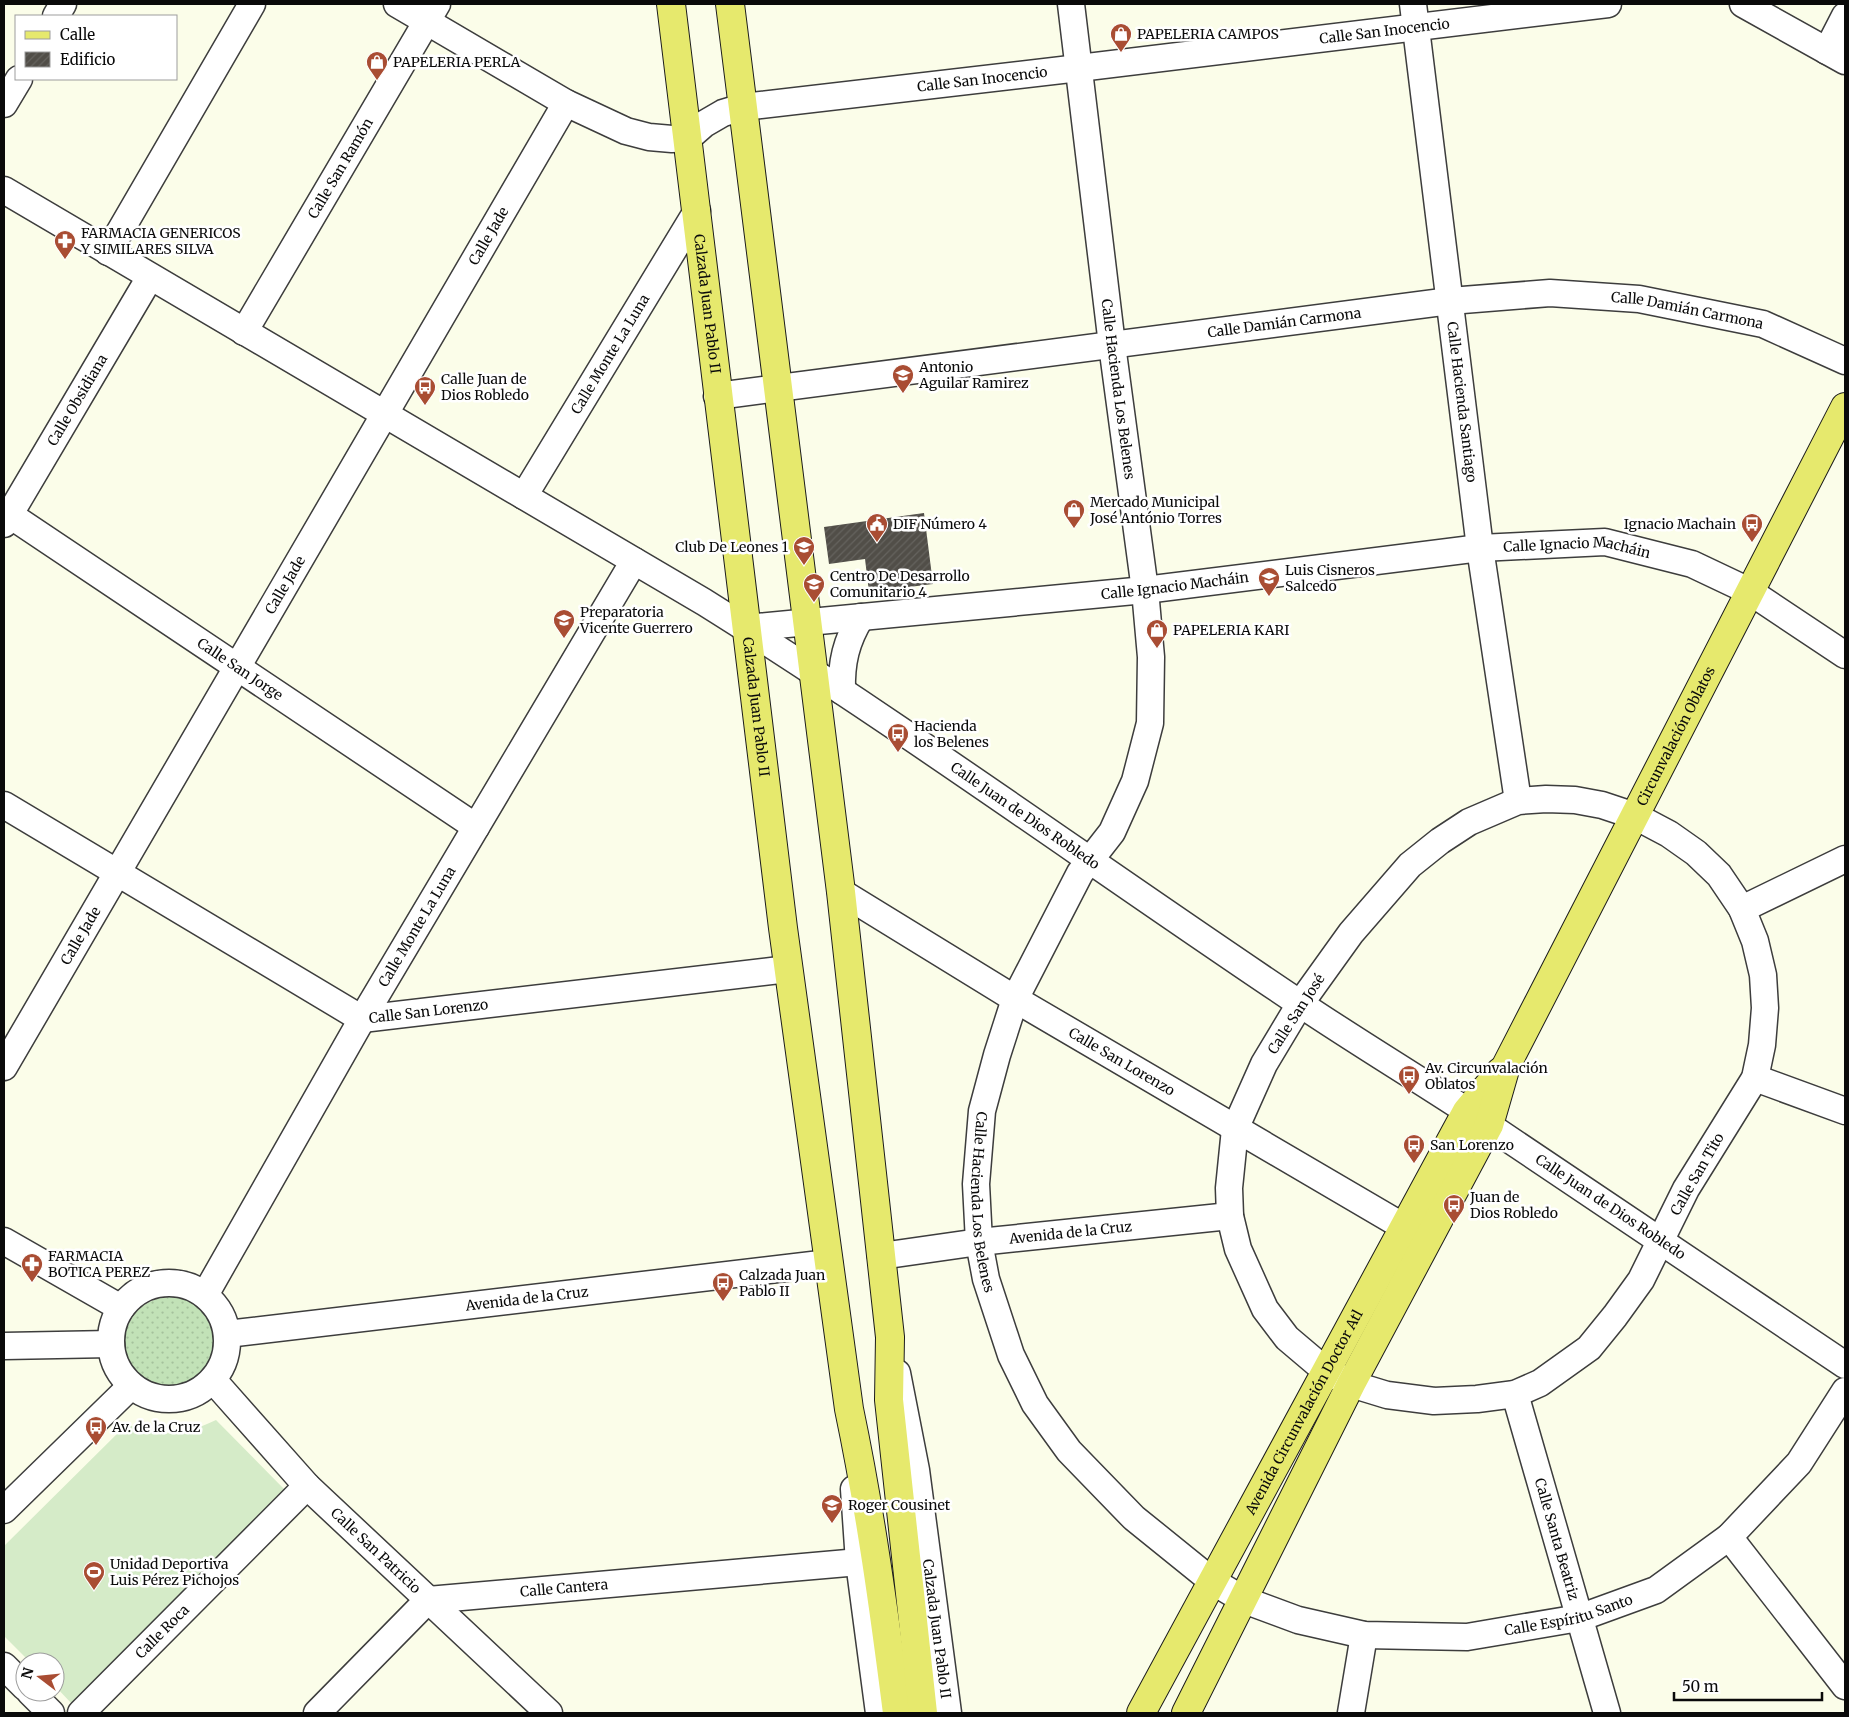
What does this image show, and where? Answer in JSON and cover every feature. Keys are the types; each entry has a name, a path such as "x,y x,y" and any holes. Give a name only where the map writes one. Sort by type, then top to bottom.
{"main road":[{"name":"Calzada Juan Pablo II","path":"671,4 697,211 717,396 788,969 849,1409 900,1632 923,1713"},
{"name":"Calzada Juan Pablo II","path":"730,4 841,892 890,1337 889,1400 900,1632 897,1713"},
{"name":"Circunvalación Oblatos","path":"1478,1118 1845,407"},
{"name":"Avenida Circunvalación Doctor Atl","path":"1141,1713 1404,1227 1478,1118"},
{"name":"Avenida Circunvalación Doctor Atl","path":"1186,1713 1351,1384 1478,1118"}],"street":[{"path":"57,15 63,4"},
{"path":"108,252 252,4"},
{"path":"397,4 432,12 566,103 626,131 672,139 688,138"},
{"name":"Calle Hacienda Los Belenes","path":"1072,4 1112,345 1145,590 1152,657 1150,723 1135,781 1112,832 1080,873 1015,999 996,1055 982,1111 976,1184 979,1242 986,1279 1011,1355 1036,1404 1069,1451 1134,1518 1212,1581"},
{"name":"Calle San Inocencio","path":"688,138 704,124 743,107 1079,68 1414,15 1608,4"},
{"path":"1743,4 1836,56 1845,16"},
{"name":"Calle San Ramón","path":"244,332 432,12"},
{"name":"Calle Hacienda Santiago","path":"1414,15 1480,548 1518,801"},
{"path":"4,104 18,80"},
{"name":"Calle Jade","path":"4,1067 566,103"},
{"name":"Calle Juan de Dios Robledo","path":"4,190 746,628 842,691 1300,1004 1478,1118 1662,1240 1845,1365"},
{"name":"Calle Monte La Luna","path":"524,496 697,211"},
{"name":"Calle Obsidiana","path":"5,517 150,276"},
{"name":"Calle Damián Carmona","path":"717,396 1450,302 1550,293 1639,299 1763,324 1845,361"},
{"name":"Calle San Jorge","path":"5,517 237,667 476,827"},
{"name":"Calle Ignacio Macháin","path":"746,628 1145,590 1480,548 1604,542 1692,564 1749,591 1845,655"},
{"name":"Calle Monte La Luna","path":"206,1295 362,1019 634,561"},
{"path":"842,691 844,651 851,632 861,617"},
{"name":"Calle San José","path":"1351,1384 1326,1371 1287,1338 1265,1309 1238,1249 1230,1216 1229,1188 1235,1129 1264,1064 1300,1004 1351,933 1410,865 1440,841 1469,822 1518,801 1546,799 1575,800 1602,805 1635,816"},
{"name":"Calle San Lorenzo","path":"4,805 362,1019 788,969"},
{"name":"Calle San Tito","path":"1351,1384 1387,1395 1434,1401 1477,1399 1515,1394 1540,1383 1589,1348 1641,1280 1686,1190 1755,1078 1762,1045 1765,1008 1763,984 1755,941 1742,909 1719,875 1696,853 1670,834 1635,816"},
{"path":"1742,909 1845,859"},
{"name":"Calle San Lorenzo","path":"841,892 1015,999 1404,1227"},
{"path":"1755,1078 1845,1111"},
{"name":"Avenida de la Cruz","path":"881,1256 979,1242 1230,1216"},
{"path":"4,1241 121,1308"},
{"name":"Avenida de la Cruz","path":"227,1334 829,1264"},
{"path":"170,1282 189,1286 206,1295 216,1306 223,1319 227,1334 222,1366 212,1380 199,1391 182,1398 164,1399 146,1395 131,1386 120,1374 114,1360 111,1344 113,1326 121,1308 134,1294 151,1285 170,1282"},
{"name":"Calzada Juan Pablo II","path":"890,1337 916,1470 948,1713"},
{"path":"4,1346 111,1344"},
{"name":"Calle San Patricio","path":"212,1380 307,1486 548,1713"},
{"path":"4,1510 131,1386"},
{"name":"Calle Espíritu Santo","path":"1212,1581 1244,1600 1298,1620 1364,1635 1467,1637 1579,1618 1656,1590 1730,1538 1799,1464 1845,1392"},
{"name":"Calle Santa Beatriz","path":"1515,1394 1606,1713"},
{"name":"Calzada Juan Pablo II","path":"849,1409 859,1562 879,1713"},
{"name":"Calle Roca","path":"81,1713 307,1486"},
{"path":"1730,1538 1845,1686"},
{"name":"Calle Cantera","path":"428,1600 859,1562"},
{"path":"317,1713 428,1600"},
{"path":"1351,1713 1364,1635"},
{"path":"4,1666 15,1677"},
{"path":"40,1702 51,1713"}],"green space":[{"path":"170,1297 187,1301 202,1310 211,1325 215,1342 211,1359 202,1374 187,1383 170,1387 153,1383 138,1374 129,1359 125,1342 129,1325 138,1310 153,1301"},
{"name":"Unidad Deportiva Luis Pérez Pichojos","path":"216,1420 284,1489 72,1704 65,1697 65,1652 20,1652 4,1636 4,1546 127,1424 150,1432 161,1433 182,1432"}],"building":[{"name":"DIF Número 4","path":"924,513 933,584 869,592 865,559 829,564 824,527"}],"place":[{"name":"PAPELERIA CAMPOS","path":"1121,53"},
{"name":"PAPELERIA PERLA","path":"377,81"},
{"name":"FARMACIA GENERICOS Y SIMILARES SILVA","path":"65,260"},
{"name":"Antonio Aguilar Ramirez","path":"903,394"},
{"name":"Calle Juan de Dios Robledo","path":"425,406"},
{"name":"Mercado Municipal José António Torres","path":"1074,529"},
{"name":"DIF Número 4","path":"877,543"},
{"name":"Ignacio Machain","path":"1752,543"},
{"name":"Club De Leones 1","path":"804,566"},
{"name":"Luis Cisneros Salcedo","path":"1269,597"},
{"name":"Centro De Desarrollo Comunitario 4","path":"814,603"},
{"name":"Preparatoria Vicente Guerrero","path":"564,639"},
{"name":"PAPELERIA KARI","path":"1157,649"},
{"name":"Hacienda los Belenes","path":"898,753"},
{"name":"Av. Circunvalación Oblatos","path":"1409,1095"},
{"name":"San Lorenzo","path":"1414,1164"},
{"name":"Juan de Dios Robledo","path":"1454,1224"},
{"name":"FARMACIA BOTICA PEREZ","path":"32,1283"},
{"name":"Calzada Juan Pablo II","path":"723,1302"},
{"name":"Av. de la Cruz","path":"96,1446"},
{"name":"Roger Cousinet","path":"832,1524"},
{"name":"Unidad Deportiva Luis Pérez Pichojos","path":"94,1591"}]}
